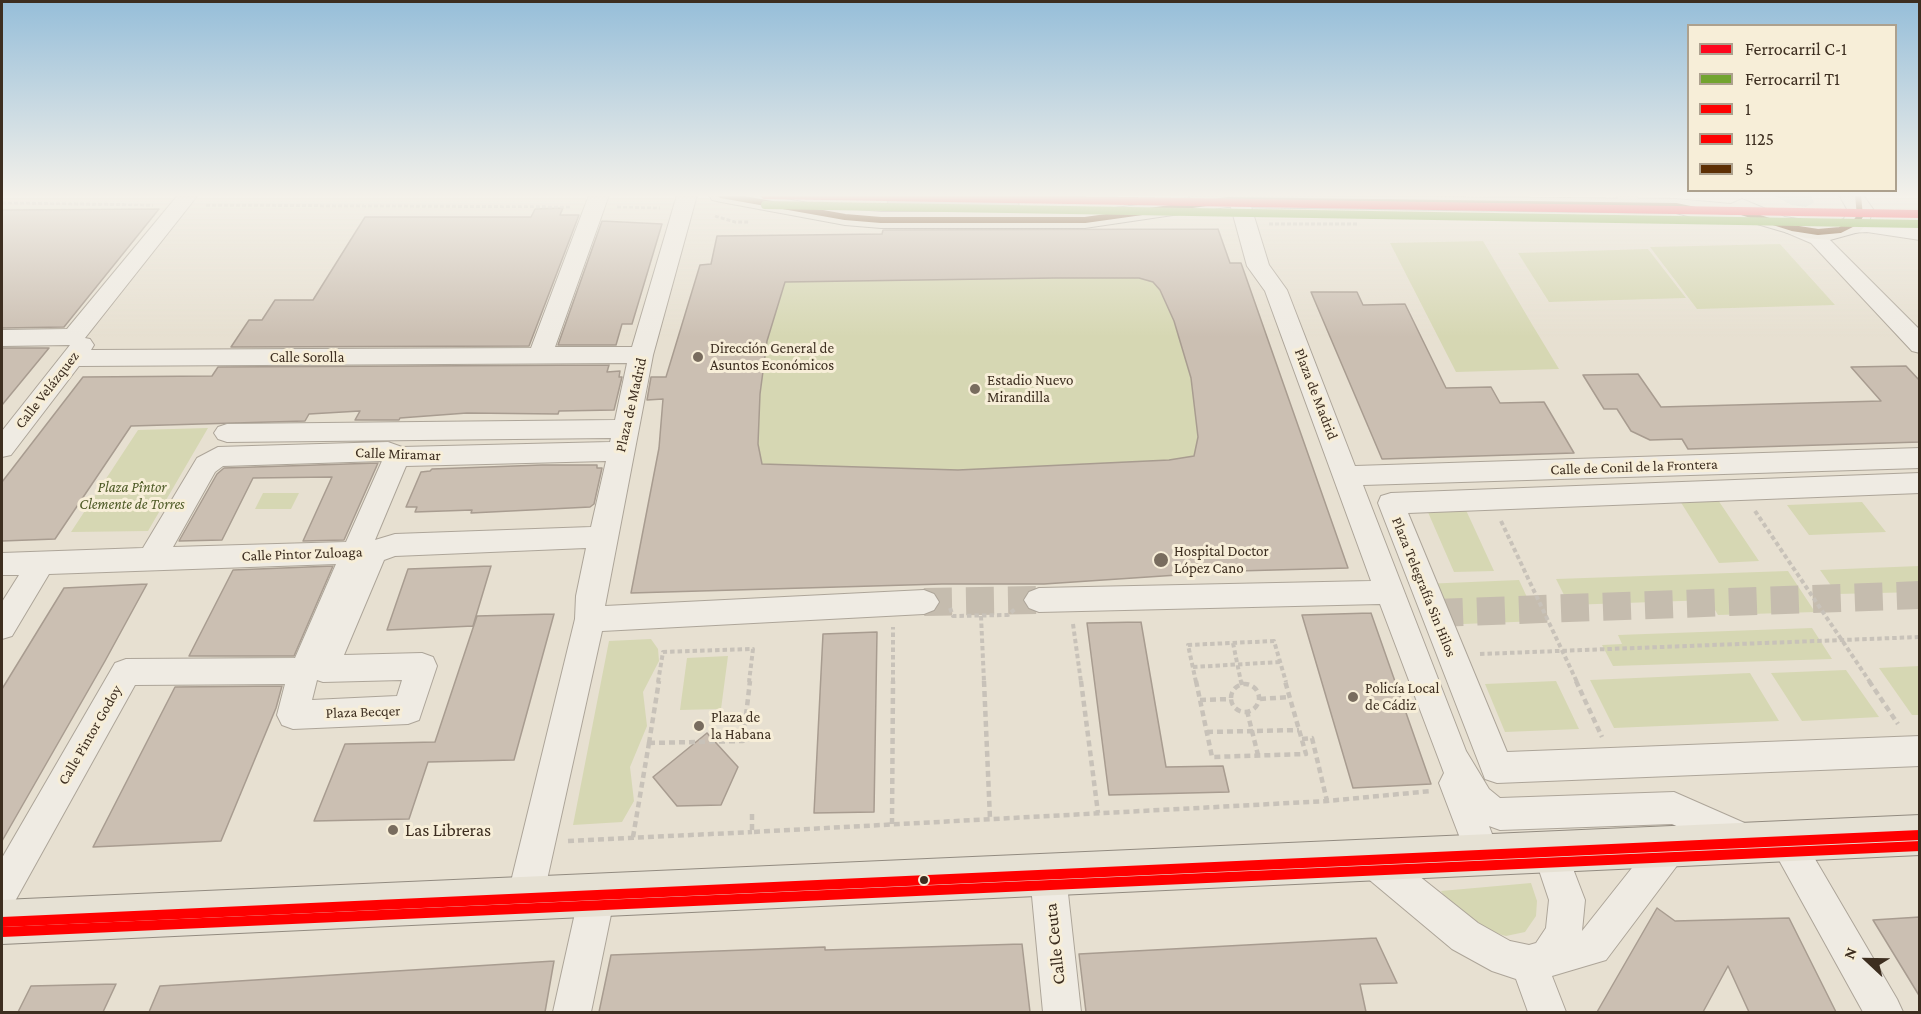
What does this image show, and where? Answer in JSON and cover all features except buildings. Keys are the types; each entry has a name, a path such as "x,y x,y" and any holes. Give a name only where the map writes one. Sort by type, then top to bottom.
{"main road":[{"path":"2,921 1920,835"}],"street":[{"name":"Calle Velázquez","path":"2,448 152,242"},
{"path":"540,356 582,242"},
{"name":"Plaza de Madrid","path":"525,898 590,619 590,596 641,356 673,242"},
{"name":"Plaza de Madrid","path":"1248,242 1257,266 1276,290 1453,759 1472,787 1476,799 1489,810 1500,814 1674,808 1768,842"},
{"path":"1821,242 1920,345"},
{"path":"1843,242 1920,321"},
{"name":"Calle Sorolla","path":"2,338 73,348 641,356"},
{"name":"Calle Miramar","path":"227,434 623,440"},
{"name":"Calle Miramar","path":"153,558 206,465 218,457 388,451 397,457 623,440"},
{"path":"365,552 397,457"},
{"name":"Calle de Conil de la Frontera","path":"1348,476 1920,458"},
{"name":"Plaza Telegrafía Sin Hilos","path":"1911,742 1497,768 1391,503 1920,483"},
{"name":"Calle Pintor Zuloaga","path":"2,564 365,552 395,544 602,537"},
{"name":"Plaza Becqer","path":"365,552 323,669 422,666 408,710 293,715 304,671 365,552"},
{"path":"2,627 41,563"},
{"path":"1028,604 1070,599 1395,603 1435,613"},
{"path":"590,619 894,603 937,604"},
{"name":"Calle Pintor Godoy","path":"2,891 126,672 304,671"},
{"name":"Plaza de Madrid","path":"1453,759 1453,775 1482,855"},
{"path":"1768,842 1884,1012"},
{"path":"1372,860 1465,936 1505,958 1538,960 1593,946 1670,847"},
{"path":"1538,960 1564,935 1567,900 1550,852"},
{"name":"Calle Ceuta","path":"1048,874 1062,1012"},
{"path":"572,1012 597,895"},
{"path":"1538,960 1547,1012"}],"path":[{"path":"1741,490 1911,742"},
{"path":"1490,499 1605,743"},
{"path":"1070,599 1098,813"},
{"path":"892,824 894,603"},
{"path":"937,604 953,616 981,616 1008,615 1028,604"},
{"path":"981,616 990,819"},
{"path":"1473,654 1920,637"},
{"path":"1274,641 1280,662 1306,754 1212,757 1188,645 1274,641"},
{"path":"1233,643 1242,686"},
{"path":"633,837 663,652 753,649 743,741 649,743"},
{"path":"1193,667 1280,662"},
{"path":"1242,686 1256,691 1260,699 1258,707 1247,711 1236,707 1230,699 1231,691 1242,686"},
{"path":"1260,699 1290,697"},
{"path":"1200,700 1230,699"},
{"path":"1247,711 1258,755"},
{"path":"1207,732 1299,730"},
{"path":"1302,739 1312,738 1327,801"},
{"path":"567,830 564,841 1327,801 1438,790"},
{"path":"752,814 752,832"}],"green space":[{"name":"Estadio Nuevo Mirandilla","path":"716,242 1223,242 1230,263 1241,263 1348,568 1237,571 1044,584 942,584 631,593 659,448 670,364 700,265 711,264"},
{"path":"1484,242 1559,369 1456,372 1390,243"},
{"path":"1780,244 1835,305 1697,309 1650,247"},
{"path":"1648,249 1686,298 1549,302 1518,253"},
{"name":"Plaza Pîntor Clemente de Torres","path":"208,428 148,531 71,532 138,430"},
{"path":"263,493 299,493 291,509 255,509"},
{"path":"1718,500 1759,561 1719,563 1680,501"},
{"path":"1862,502 1886,532 1809,535 1787,505"},
{"path":"1465,508 1494,571 1454,572 1427,510"},
{"path":"1919,566 1919,592 1837,594 1820,570"},
{"path":"1788,571 1815,612 1718,615 1709,600 1569,605 1556,579"},
{"path":"1519,580 1538,621 1439,625 1423,584"},
{"path":"1812,628 1832,659 1613,666 1602,645 1622,644 1618,635"},
{"path":"651,639 658,649 659,661 643,692 647,726 630,767 634,801 622,822 573,825 609,641"},
{"path":"728,656 721,709 680,710 687,658"},
{"path":"1919,666 1919,715 1912,715 1879,668"},
{"path":"1846,670 1879,717 1802,721 1771,673"},
{"path":"1750,673 1779,721 1614,728 1590,680"},
{"path":"1556,681 1579,729 1505,732 1485,684"},
{"path":"1531,883 1537,901 1536,916 1525,932 1506,936 1484,930 1450,905 1441,891"}],"tunnel":[{"path":"1435,613 1920,595"},
{"path":"924,602 1039,600"}],"transit line":[{"name":"1","path":"2,922 1920,835"},
{"name":"1125","path":"2,932 1920,846"}],"place":[{"name":"Dirección General de Asuntos Económicos","path":"698,357"},
{"name":"Estadio Nuevo Mirandilla","path":"975,389"},
{"name":"Hospital Doctor López Cano","path":"1161,560"},
{"name":"Policía Local de Cádiz","path":"1353,697"},
{"name":"Plaza de la Habana","path":"699,726"},
{"name":"Las Libreras","path":"393,830"}]}
